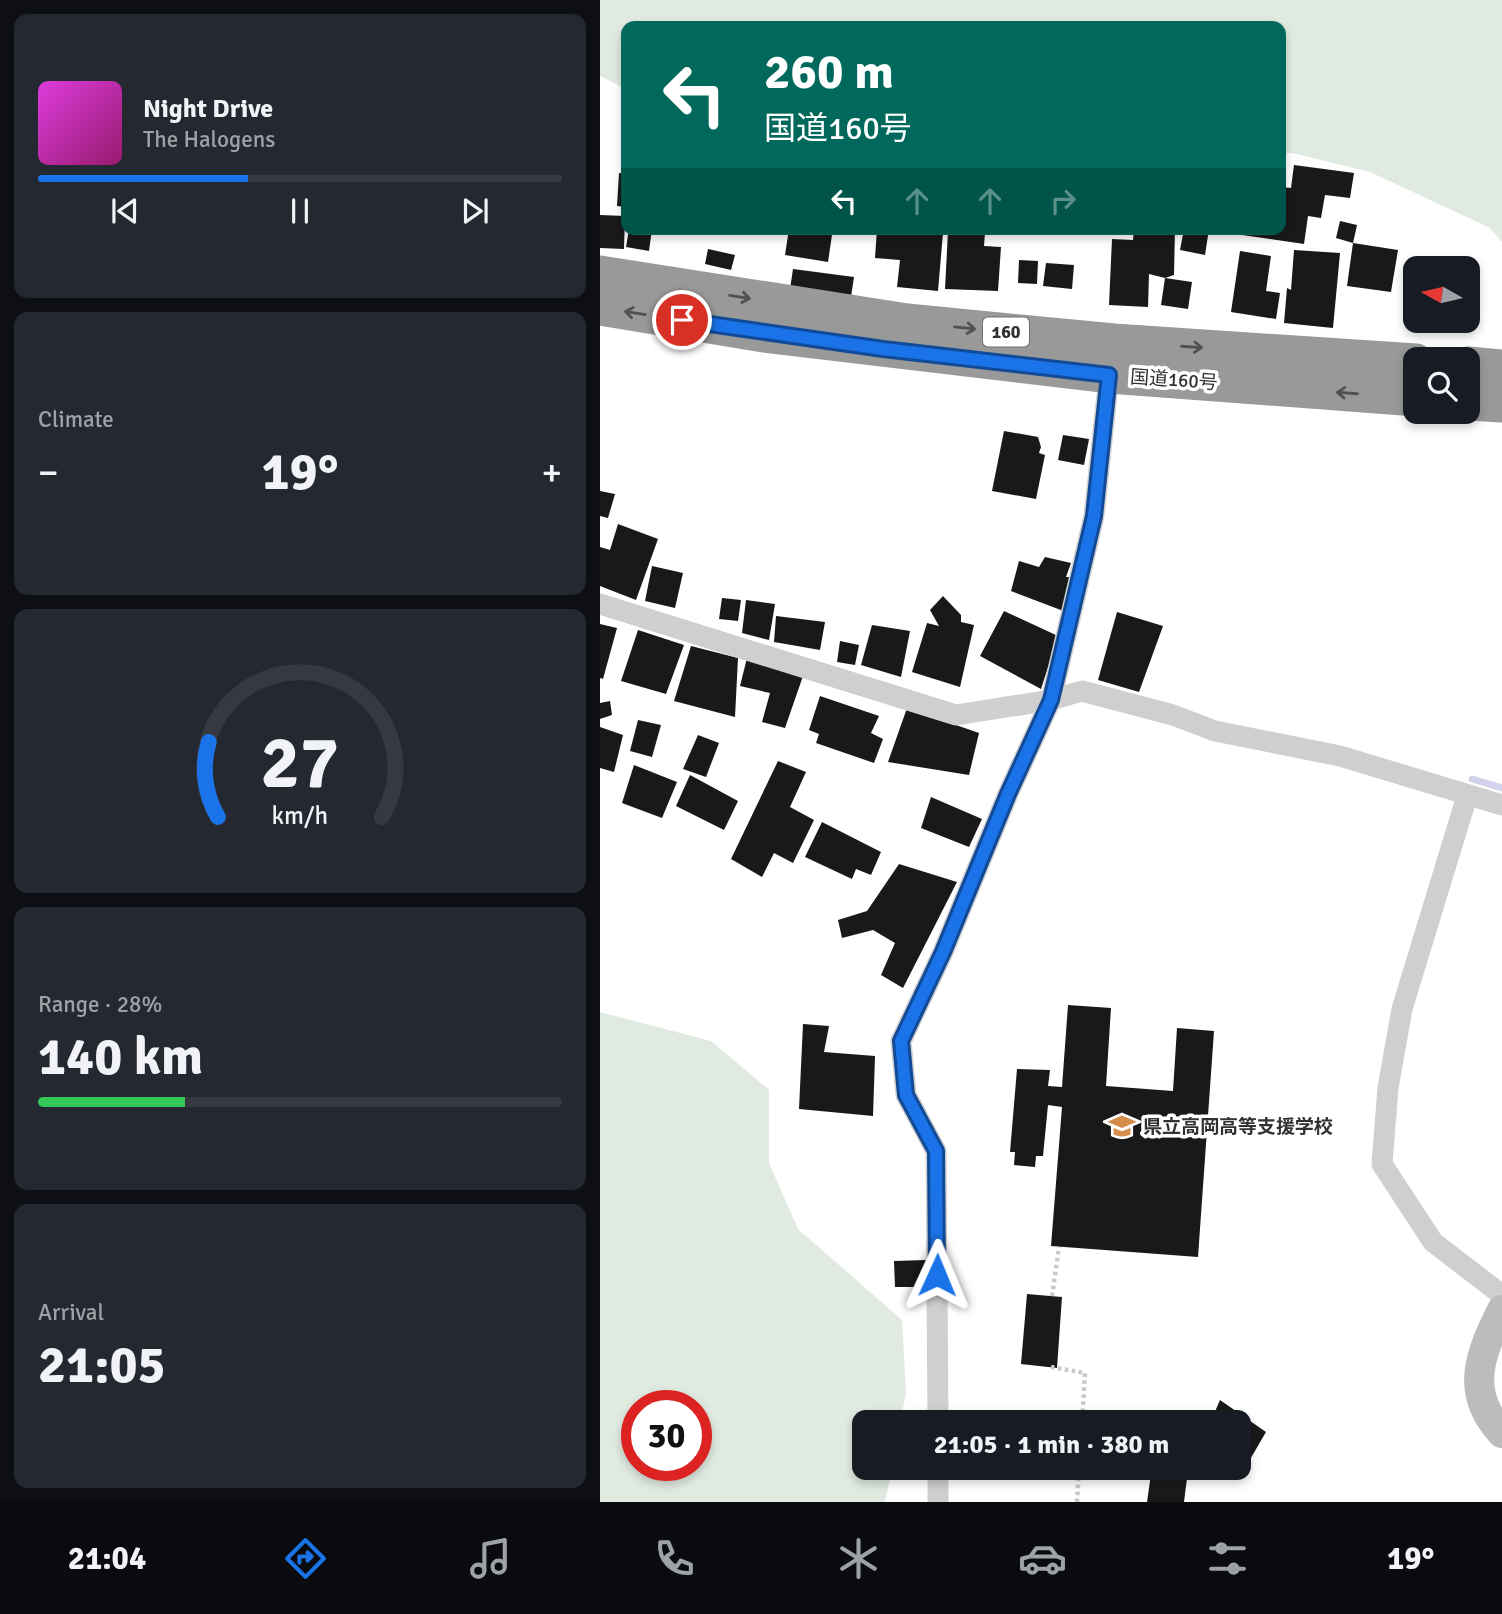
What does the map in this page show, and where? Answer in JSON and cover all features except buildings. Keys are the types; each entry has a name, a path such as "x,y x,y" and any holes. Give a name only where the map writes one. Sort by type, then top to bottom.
{"highway":[{"name":"国道160号","path":"600,274 907,322 1114,342 1403,361"},
{"name":"国道160号","path":"600,307 777,335 1109,375 1403,397"},
{"path":"1480,366 1502,368"},
{"path":"1480,403 1502,404"}],"street":[{"path":"938,1410 936,1151 906,1095 901,1041 943,952 1008,794 1051,700 1094,516 1109,375"},
{"path":"600,604 956,715 1051,700 1082,691 1173,715 1215,732 1340,756 1502,805"},
{"path":"1467,796 1402,1009 1388,1088 1382,1164 1433,1242 1502,1295"},
{"path":"1502,1310 1483,1348 1478,1390 1489,1419 1502,1433"},
{"path":"938,1480 938,1502"}],"path":[{"path":"1052,1296 1059,1247"},
{"path":"1051,1367 1085,1373 1083,1410"},
{"path":"1077,1502 1078,1480"}],"shaded area":[{"path":"600,0 1502,0 1502,242 1490,228 1370,172 1286,153 1286,21 621,21 621,86 600,76"},
{"path":"600,1012 711,1041 769,1090 769,1163 798,1229 902,1320 906,1393 903,1410 852,1410 852,1480 890,1480 885,1502 600,1502"}],"waterway":[{"path":"1472,779 1502,788"}],"place":[{"name":"県立高岡高等支援学校","path":"1122,1126"}],"route":[{"path":"682,320 764,334 1109,375 1094,516 1051,700 1008,794 943,952 901,1041 906,1095 936,1151 937,1275"}]}
